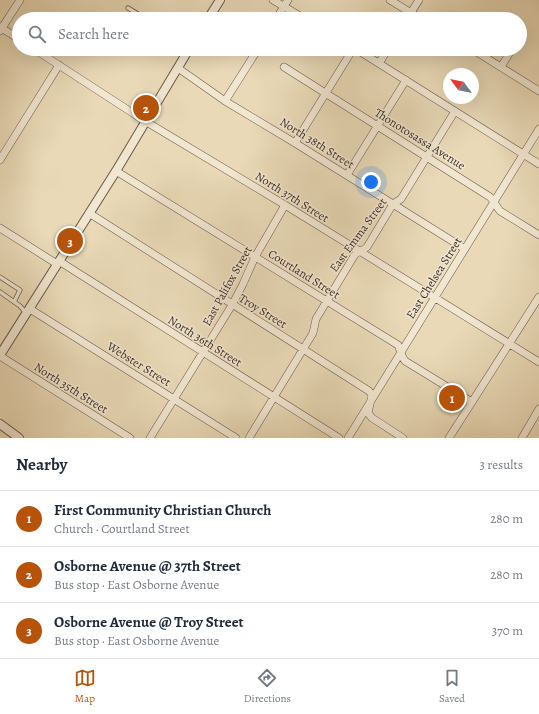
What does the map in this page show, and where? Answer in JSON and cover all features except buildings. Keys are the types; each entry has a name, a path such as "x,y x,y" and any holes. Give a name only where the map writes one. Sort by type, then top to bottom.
{"street":[{"path":"12,12 20,0"},
{"path":"212,12 220,0"},
{"path":"273,0 293,12"},
{"path":"281,12 288,0"},
{"path":"390,0 404,12"},
{"path":"412,12 419,0"},
{"path":"12,12 1,29 12,35"},
{"name":"North 37th Street","path":"45,56 145,121 285,205 509,345 539,362"},
{"path":"0,356 116,171 185,56"},
{"path":"225,100 253,56"},
{"path":"295,142 349,56"},
{"path":"368,56 539,164"},
{"path":"379,63 384,56"},
{"path":"483,56 539,92"},
{"path":"501,67 508,56"},
{"path":"0,160 59,65"},
{"name":"Thonotosassa Avenue","path":"284,67 494,201 500,211 539,235"},
{"name":"North 38th Street","path":"178,68 225,100 295,142 465,249"},
{"path":"347,175 406,80"},
{"name":"East Emma Street","path":"248,438 313,334 316,319 358,251 367,247 393,204 401,199 455,111"},
{"name":"East Chelsea Street","path":"348,438 539,129"},
{"name":"Courtland Street","path":"116,171 398,345 402,358 405,361 472,402"},
{"name":"East Palifox Street","path":"150,438 232,305 255,257 285,205"},
{"name":"Troy Street","path":"89,213 302,350 369,391 372,395 368,412 372,418 403,438"},
{"name":"North 36th Street","path":"0,228 339,438"},
{"path":"449,438 539,297"},
{"name":"Webster Street","path":"28,311 236,438"},
{"name":"North 35th Street","path":"0,356 130,438"},
{"path":"522,438 539,409"},
{"path":"0,424 4,430 19,438"}],"lane":[{"path":"128,8 135,12"},
{"path":"0,277 20,290 14,302"},
{"path":"0,292 28,311"}],"place":[{"name":"Osborne Avenue @ 37th Street","path":"146,108"},
{"name":"Osborne Avenue @ Troy Street","path":"70,241"},
{"name":"First Community Christian Church","path":"452,398"}]}
